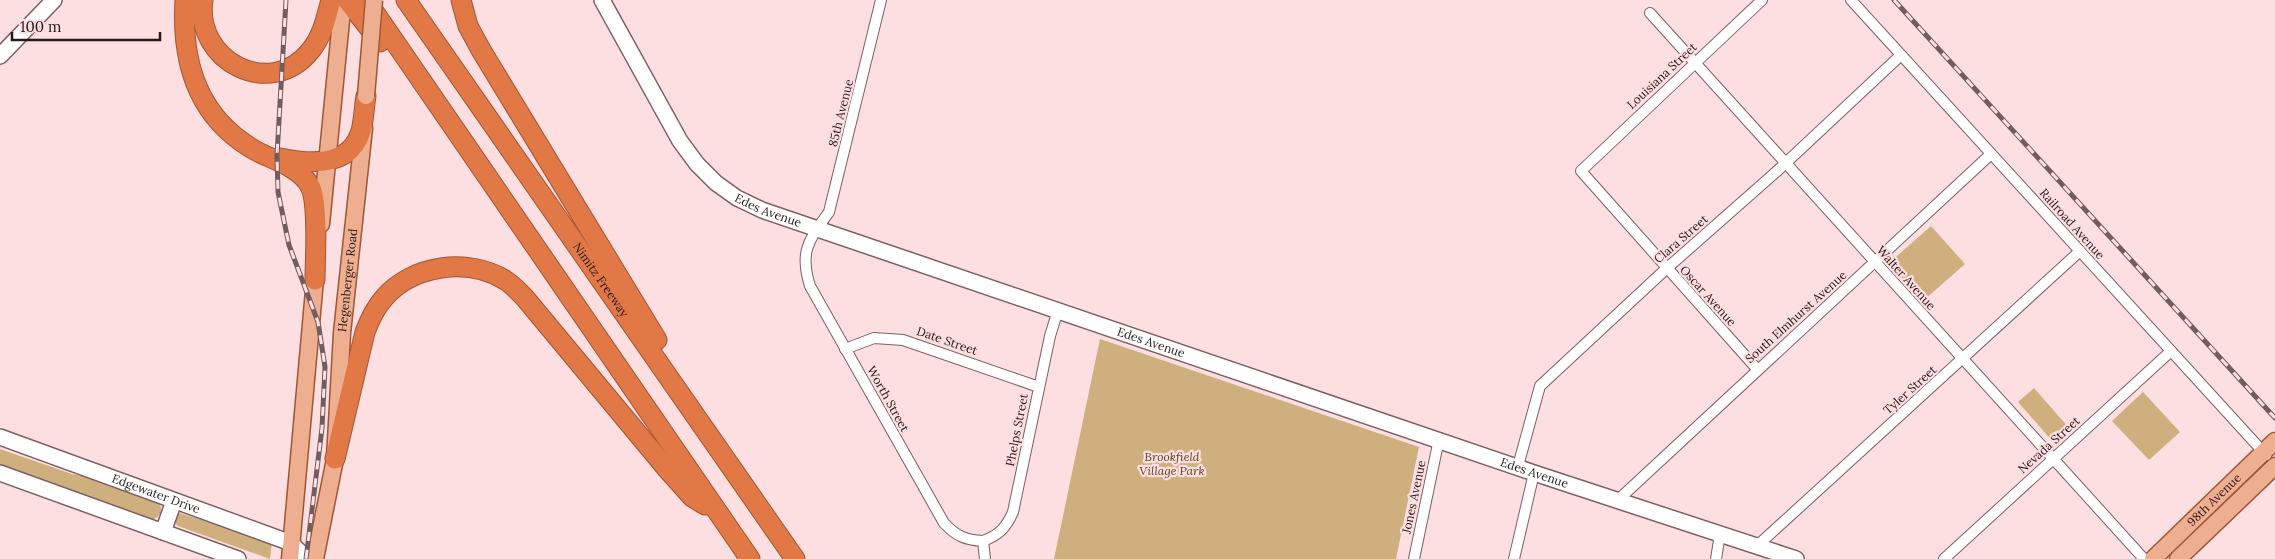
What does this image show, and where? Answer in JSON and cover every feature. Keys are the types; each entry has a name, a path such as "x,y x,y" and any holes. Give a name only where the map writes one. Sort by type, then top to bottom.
{"highway":[{"path":"185,0 185,44 189,66 203,100 221,124 257,151 293,169 311,187 315,202 315,280"},
{"path":"203,0 203,19 216,49 227,61 242,70 260,73 277,73 292,66 311,50 322,33 331,0"},
{"path":"345,0 390,56 431,96"},
{"path":"366,0 596,332 750,559"},
{"name":"Nimitz Freeway","path":"406,0 795,559"},
{"path":"461,0 468,26 524,124 779,536"},
{"path":"257,151 295,161 329,161 344,155 353,146 360,132 366,96"},
{"path":"335,459 365,332 373,312 385,296 402,282 428,271 458,266 479,269 505,280 525,298 692,497 718,514"}],"main road":[{"path":"290,551 315,280 345,0"},
{"name":"Hegenberger Road","path":"315,559 335,459 342,333 360,181 374,0"},
{"name":"98th Avenue","path":"2153,559 2269,447"},
{"name":"98th Avenue","path":"2178,559 2275,465"}],"street":[{"path":"0,56 54,0"},
{"name":"Edes Avenue","path":"602,0 680,141 697,164 716,183 737,198 762,210 1534,473 1796,559"},
{"name":"85th Avenue","path":"818,228 829,212 881,0"},
{"name":"Louisiana Street","path":"1581,171 1762,0"},
{"name":"Railroad Avenue","path":"1850,0 2171,351 2269,447 2275,465"},
{"name":"Walter Avenue","path":"1650,13 2144,559"},
{"name":"Clara Street","path":"1518,466 1540,386 1666,269 1786,163 1901,55"},
{"name":"South Elmhurst Avenue","path":"1618,500 1757,369 1875,263 1991,154"},
{"name":"Oscar Avenue","path":"1581,171 1666,269 1757,369"},
{"name":"Worth Street","path":"818,228 808,241 806,274 810,286 944,523 954,534 967,540 983,541"},
{"name":"Tyler Street","path":"1757,546 2080,251"},
{"name":"Phelps Street","path":"983,541 996,536 1007,526 1014,512 1039,386 1058,310"},
{"name":"Date Street","path":"845,349 874,338 903,340 1039,386"},
{"name":"Nevada Street","path":"1944,559 2052,458 2171,351"},
{"name":"Edgewater Drive","path":"0,437 174,501 307,559"},
{"name":"Jones Avenue","path":"1414,559 1438,440"},
{"path":"0,473 238,559"},
{"path":"1514,559 1534,473"},
{"path":"163,532 174,501"},
{"path":"1716,559 1720,534"},
{"path":"983,541 985,559"}],"green space":[{"path":"1931,226 1965,264 1923,301 1889,263"},
{"name":"Brookfield Village Park","path":"1100,339 1419,447 1396,559 1054,559"},
{"path":"2034,388 2070,429 2054,443 2018,402"},
{"path":"2143,392 2180,432 2149,460 2112,421"},
{"path":"0,449 72,474 98,479 158,501 161,507 160,513 157,517 150,520 7,469 0,465"},
{"path":"179,513 272,541 270,559 178,526 174,522 176,515"}],"railway":[{"path":"286,0 277,155 278,192 289,245 318,322 325,367 322,428 306,559"},
{"path":"1894,0 2275,418"}]}
